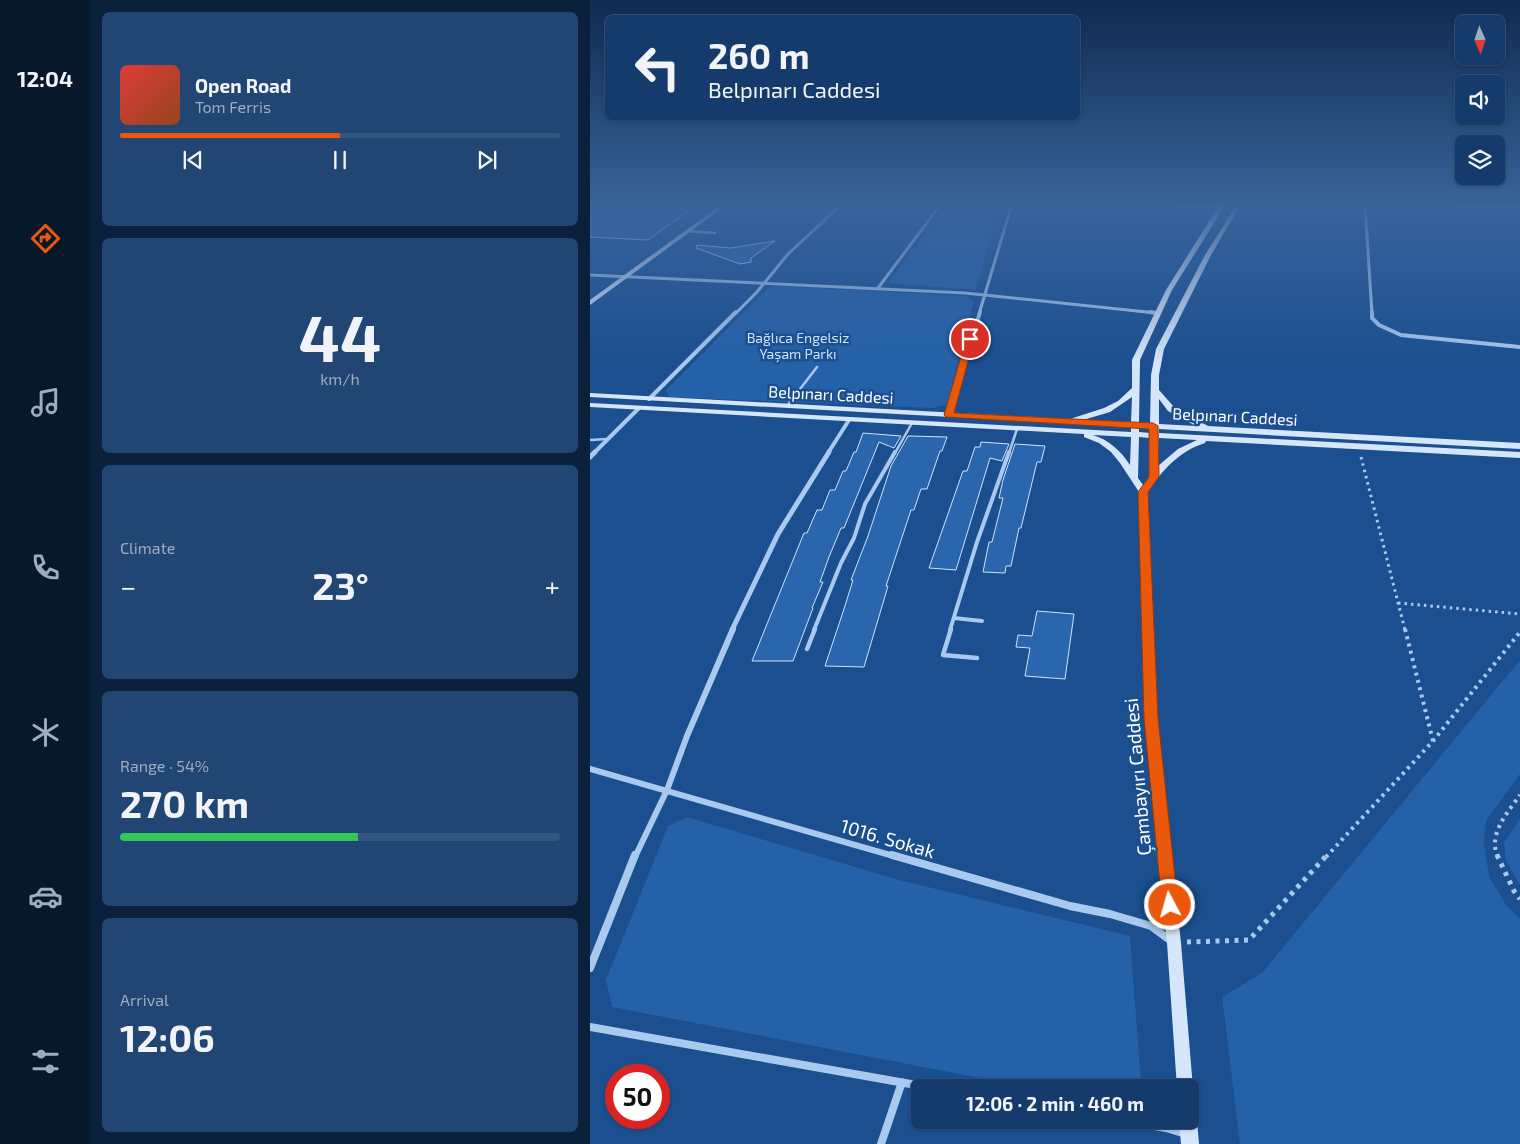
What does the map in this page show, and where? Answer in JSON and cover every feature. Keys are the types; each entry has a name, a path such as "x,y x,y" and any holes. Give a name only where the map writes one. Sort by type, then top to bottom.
{"main road":[{"path":"590,303 652,257"},
{"path":"1134,478 1136,360 1156,313 1189,257"},
{"path":"1154,477 1154,389 1157,363 1164,340 1207,257"},
{"path":"1154,389 1171,409 1186,419 1210,429"},
{"path":"1061,422 1105,412 1122,404 1134,390"},
{"name":"Belpınarı Caddesi","path":"590,395 1061,422 1218,439 1520,455"},
{"name":"Belpınarı Caddesi","path":"590,405 1017,429 1066,431 1134,430"},
{"name":"Belpınarı Caddesi","path":"1153,431 1210,429 1520,446"},
{"path":"1066,431 1105,442 1126,463 1143,492 1168,460 1180,450 1195,443 1218,439"},
{"name":"Çambayırı Caddesi","path":"1143,492 1151,718 1174,943 1184,1079"}],"street":[{"path":"649,399 757,292 785,257"},
{"path":"878,288 901,257"},
{"path":"949,415 995,257"},
{"path":"1368,257 1372,318 1376,323 1393,333 1406,336 1520,347"},
{"path":"590,275 984,294 1156,313"},
{"path":"590,457 639,408"},
{"path":"590,966 636,853 667,790 687,736 725,646 778,534 849,420"},
{"name":"1016. Sokak","path":"590,768 1070,906 1110,914 1150,926 1174,943"},
{"path":"590,1028 911,1084"},
{"path":"881,1144 902,1082"},
{"path":"1171,1129 1189,1133"}],"lane":[{"path":"787,406 817,366"},
{"path":"807,650 854,538 865,504 912,423"},
{"path":"977,658 943,655 977,542 1017,429"},
{"path":"590,441 607,439"},
{"path":"954,618 982,621"}],"path":[{"path":"1358,446 1433,742"},
{"path":"1398,603 1520,614"},
{"path":"1174,943 1249,940 1433,742 1520,632"},
{"path":"1520,795 1499,824 1494,849 1520,900"}],"green space":[{"path":"907,257 985,257 976,290 888,283"},
{"name":"Bağlıca Engelsiz Yaşam Parkı","path":"776,286 965,296 974,301 947,405 933,408 669,397 666,390 767,289"},
{"path":"1520,660 1520,774 1486,821 1484,843 1489,876 1506,905 1520,919 1520,1144 1240,1144 1222,997 1262,973"},
{"path":"687,817 899,880 1130,936 1141,1079 986,1079 612,1007 606,980 668,826"},
{"path":"1520,818 1520,885 1506,861 1504,843"}],"building":[{"path":"722,257 752,257 751,262 740,264"},
{"path":"863,433 901,436 894,448 879,442 844,528 841,528 829,557 820,582 823,582 793,661 752,661 804,533 807,533 817,510 822,510 830,490 835,490 843,471 846,471 854,452 856,452"},
{"path":"908,436 947,437 942,451 940,451 927,489 921,489 914,510 911,510 886,586 888,586 864,667 825,666 853,580 851,580 891,466"},
{"path":"981,442 1009,444 1002,461 990,458 956,570 929,568 963,471 967,471 975,447 980,447"},
{"path":"1015,444 1045,446 1041,462 1037,462 1011,566 1006,566 1005,573 983,572 989,542 992,542 1003,498 999,498 1003,480"},
{"path":"1037,611 1074,614 1065,679 1025,676 1030,648 1016,647 1018,635 1032,636"}],"route":[{"path":"970,339 949,415 1153,426 1154,477 1143,492 1151,718 1170,905"}]}
